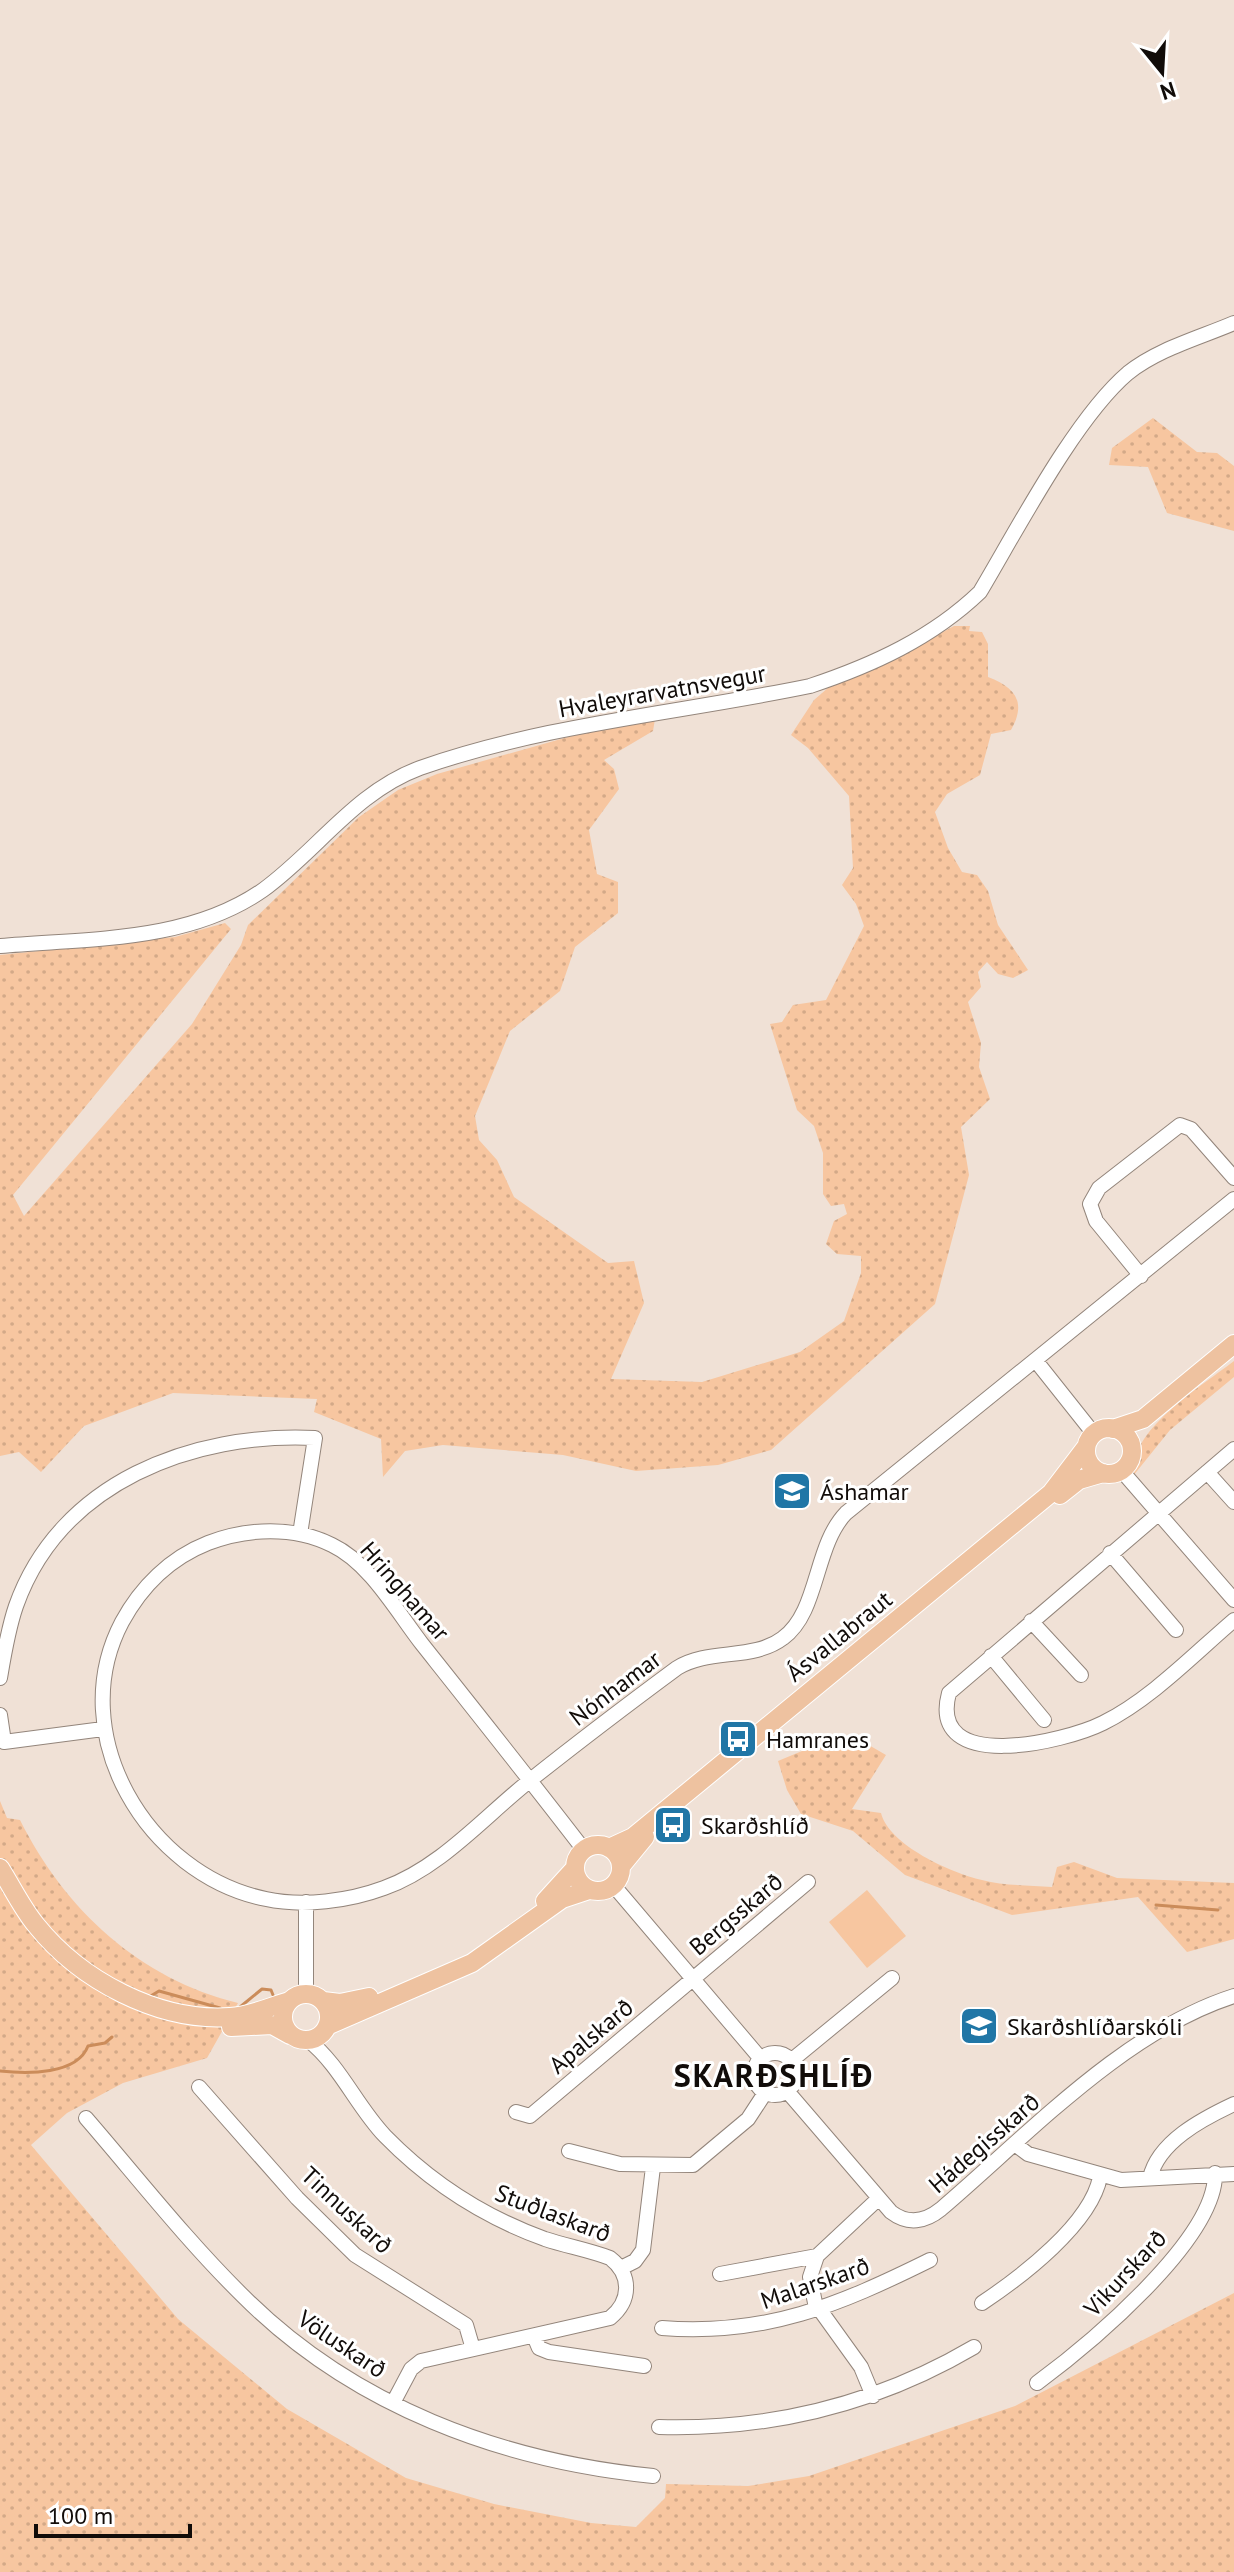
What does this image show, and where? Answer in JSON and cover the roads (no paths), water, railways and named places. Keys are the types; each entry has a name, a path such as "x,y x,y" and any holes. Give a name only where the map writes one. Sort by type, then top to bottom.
{"main road":[{"path":"1113,1429 1127,1438 1131,1450 1129,1461 1112,1471 1088,1461 1090,1440 1113,1429 1143,1419 1234,1344"},
{"path":"1131,1450 1158,1418 1234,1356"},
{"name":"Ásvallabraut","path":"609,1848 633,1837 1051,1493 1090,1440"},
{"name":"Ásvallabraut","path":"622,1865 634,1848 660,1823 1072,1485 1112,1471"},
{"path":"0,1868 29,1916 49,1940 91,1975 137,1999 205,2017 231,2017 306,1999 360,2000 446,1967 533,1912 575,1868 584,1850 596,1845 609,1848 622,1865 614,1886 602,1892 589,1890 562,1899 472,1963 312,2033 272,2025 211,2027 135,2009 101,1993 43,1949 0,1889"},
{"path":"575,1868 579,1881 589,1890"},
{"path":"306,1999 283,2021 312,2033"},
{"path":"306,1999 329,2013 312,2033"}],"street":[{"name":"Hvaleyrarvatnsvegur","path":"0,946 144,933 194,924 245,902 266,888 355,806 417,769 564,729 810,686 846,674 917,640 957,614 980,592 1082,429 1120,381 1163,352 1234,323"},
{"path":"1141,1276 1096,1221 1090,1204 1099,1188 1180,1125 1191,1129 1234,1178"},
{"path":"1090,1440 1036,1361 1234,1199"},
{"name":"Nónhamar","path":"530,1780 682,1665 774,1644 796,1627 832,1529 846,1513 1036,1361"},
{"path":"0,1678 16,1606 31,1574 73,1518 137,1472 209,1444 275,1436 315,1438 300,1534"},
{"path":"1234,1449 949,1693 946,1711 949,1724 967,1743 989,1746 1053,1738 1093,1727 1119,1712 1234,1620"},
{"path":"1112,1471 1158,1512 1234,1600"},
{"path":"1207,1472 1234,1502"},
{"name":"Hringhamar","path":"530,1780 416,1874 359,1895 306,1902 282,1902 240,1892 191,1867 172,1852 143,1818 127,1792 112,1760 103,1729 103,1685 110,1645 131,1605 156,1575 191,1550 227,1536 267,1531 300,1534 339,1549 372,1580 530,1780 584,1850"},
{"path":"1110,1553 1176,1630"},
{"path":"1031,1621 1081,1675"},
{"path":"991,1656 1044,1720"},
{"path":"0,1715 4,1742 103,1729"},
{"name":"Bergsskarð","path":"692,1979 808,1882"},
{"path":"614,1886 761,2059"},
{"path":"306,1902 306,1999"},
{"path":"792,2060 892,1978"},
{"name":"Apalskarð","path":"516,2112 530,2116 692,1979"},
{"name":"Hádegisskarð","path":"787,2091 879,2198 903,2219 928,2218 1140,2041 1181,2018 1234,1996"},
{"name":"Stuðlaskarð","path":"312,2033 346,2088 385,2135 455,2195 521,2230 610,2258 621,2268 627,2290 615,2314 598,2323 421,2361 411,2369 393,2403"},
{"path":"780,2053 792,2060 796,2077 787,2091 777,2095 765,2093 754,2077 761,2059 780,2053"},
{"name":"Tinnuskarð","path":"199,2087 327,2229 389,2278 462,2321 469,2330 473,2349"},
{"path":"569,2151 620,2164 688,2166 703,2161 748,2119 765,2093"},
{"path":"1150,2178 1154,2161 1165,2150 1202,2121 1234,2104"},
{"name":"Völuskarð","path":"86,2118 244,2297 312,2354 393,2403 444,2427 519,2453 601,2470 653,2476"},
{"path":"1016,2145 1028,2154 1100,2177 1121,2180 1234,2174"},
{"path":"621,2268 635,2261 643,2250 653,2167"},
{"name":"Vikurskarð","path":"1037,2383 1104,2330 1169,2261 1207,2209 1215,2173"},
{"path":"982,2303 1059,2240 1092,2204 1100,2177"},
{"path":"720,2274 817,2256 879,2198"},
{"path":"817,2256 810,2284 819,2310 861,2367 873,2396"},
{"name":"Malarskarð","path":"662,2328 732,2329 779,2322 861,2294 930,2260"},
{"path":"534,2336 539,2348 549,2352 644,2366"},
{"path":"659,2427 714,2427 769,2421 873,2396 974,2347"}],"waterway":[{"path":"1156,1905 1218,1910"},
{"path":"240,2007 262,1989 271,1990 273,1995"},
{"path":"149,1997 159,1991 220,2008"},
{"path":"0,2071 37,2072 62,2067 82,2056 88,2046 105,2043 112,2037"}],"place":[{"name":"Áshamar","path":"792,1491"},
{"name":"Hamranes","path":"738,1739"},
{"name":"Skarðshlíð","path":"673,1825"},
{"name":"Skarðshlíðarskóli","path":"979,2026"}],"district":[{"name":"SKARÐSHLÍÐ","path":"774,2075"}]}
